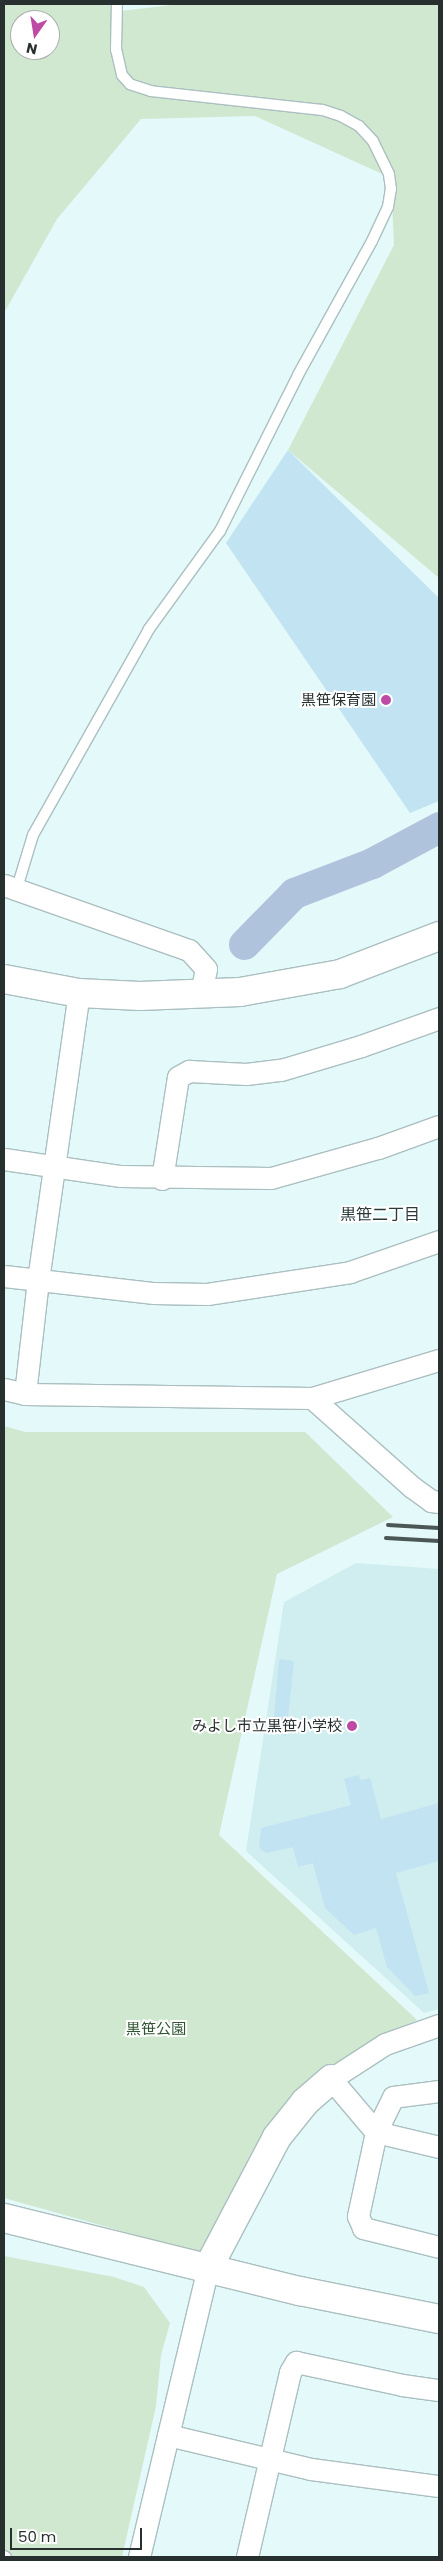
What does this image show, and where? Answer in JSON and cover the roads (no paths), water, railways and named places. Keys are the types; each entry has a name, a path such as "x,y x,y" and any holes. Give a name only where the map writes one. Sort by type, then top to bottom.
{"street":[{"path":"10,887 189,950 206,969 201,993"},
{"path":"4,979 79,993 140,996 240,992 340,974 439,936"},
{"path":"25,1394 38,1280 79,993"},
{"path":"162,1179 178,1077 188,1071 246,1074 281,1070 361,1046 439,1018"},
{"path":"4,1159 121,1176 162,1179 271,1178 378,1148 439,1126"},
{"path":"4,1276 154,1293 207,1294 350,1272 439,1240"},
{"path":"4,1389 25,1394 312,1398 439,1360"},
{"path":"312,1398 412,1487 431,1501 439,1502"},
{"path":"139,2557 208,2268 277,2136 305,2102 331,2079 385,2044 439,2026"},
{"path":"331,2079 376,2132 439,2147"},
{"path":"439,2091 394,2097 376,2132 358,2216 363,2228 439,2247"},
{"path":"4,2218 208,2268 439,2319"},
{"path":"247,2557 290,2372 296,2362 402,2386 439,2390"},
{"path":"168,2435 311,2469 439,2486"}],"lane":[{"path":"10,887 33,835 149,629 220,531 298,375 372,241 388,207 389,174 373,141 359,126 341,116 322,110 152,91 130,84 122,75 116,50 118,4"}],"waterway":[{"path":"244,944 294,893 372,863 439,827"}],"railway":[{"path":"388,1525 439,1528"},
{"path":"386,1538 439,1541"}],"place":[{"name":"黒笹保育園","path":"386,700"},
{"name":"みよし市立黒笹小学校","path":"352,1726"}],"district":[{"name":"黒笹二丁目","path":"380,1215"}],"park label":[{"name":"黒笹公園","path":"156,2029"}]}
